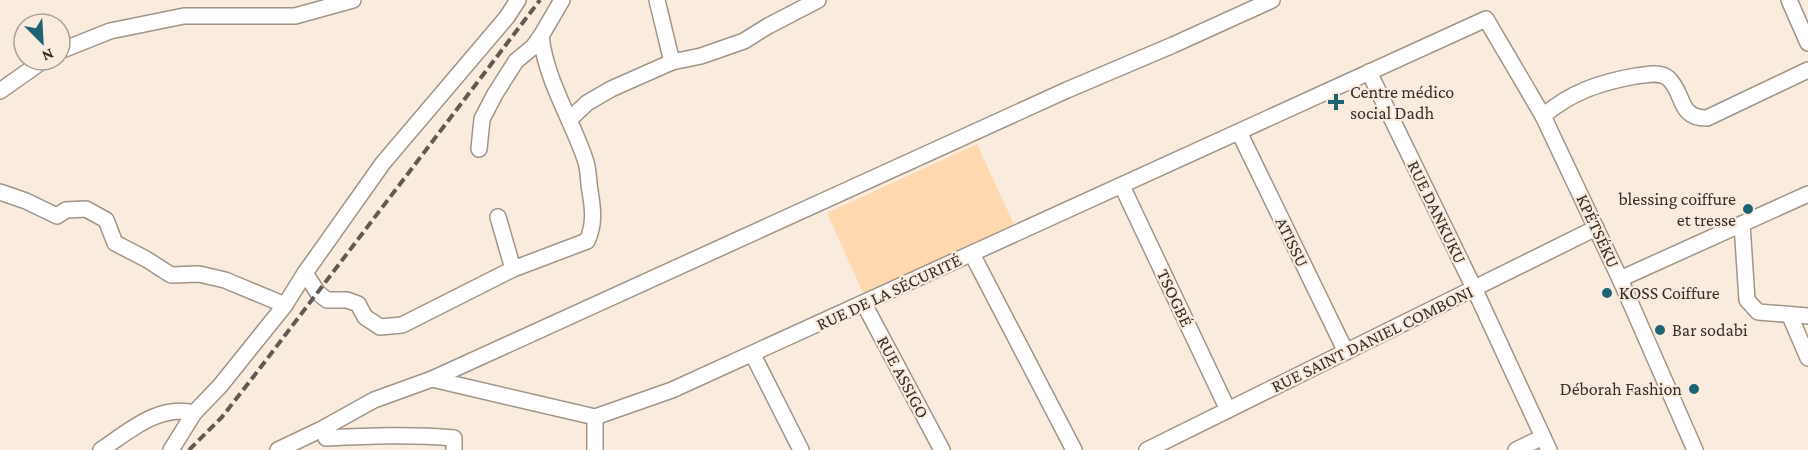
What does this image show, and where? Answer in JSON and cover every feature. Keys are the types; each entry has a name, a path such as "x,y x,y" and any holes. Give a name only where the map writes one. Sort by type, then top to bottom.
{"street":[{"path":"72,46 110,31 183,16 295,16 353,0"},
{"path":"171,450 194,413 220,386 285,305 304,273 383,162 518,0"},
{"path":"479,148 482,119 495,94 516,61 533,47 541,36 562,0"},
{"path":"657,0 672,62"},
{"path":"569,120 587,103 611,88 672,62 701,56 744,41 818,0"},
{"path":"326,438 374,400 432,379 1067,90 1272,0"},
{"path":"1789,0 1808,43"},
{"name":"RUE DE LA SÉCURITÉ","path":"595,417 672,390 753,354 1486,19"},
{"name":"KPÉTSÉKU","path":"1486,19 1543,116 1620,279 1695,450"},
{"path":"304,273 318,293 327,300 347,300 358,304 364,317 381,327 402,325 513,268 587,241 592,230 593,210 586,162 542,48 541,36"},
{"path":"1543,116 1570,97 1601,83 1659,74 1669,80 1686,110 1699,118 1707,118 1808,70"},
{"path":"0,92 28,72"},
{"name":"RUE DANKUKU","path":"1369,72 1546,443"},
{"name":"ATISSU","path":"1239,132 1346,352"},
{"name":"TSOGBÉ","path":"1122,186 1228,410"},
{"path":"0,192 57,216 66,210 86,209 106,220 115,243 171,275 199,274 225,280 285,305"},
{"path":"1620,279 1808,194"},
{"path":"498,217 513,268"},
{"path":"1742,224 1747,300 1758,312 1808,316"},
{"name":"RUE SAINT DANIEL COMBONI","path":"1147,450 1596,228"},
{"path":"972,254 1074,450"},
{"name":"RUE ASSIGO","path":"864,304 942,450"},
{"path":"1790,316 1808,358"},
{"path":"753,354 801,450"},
{"path":"432,379 595,417 595,450"},
{"path":"101,450 148,418 182,410 194,413"},
{"path":"278,450 326,438 401,435 454,444"},
{"path":"1516,450 1546,443"}],"shaded area":[{"path":"977,144 1016,229 866,299 827,213"}],"railway":[{"path":"189,450 222,417 254,376 540,0"}],"place":[{"name":"Centre médico social Dadh","path":"1336,102"},
{"name":"blessing coiffure et tresse","path":"1748,209"},
{"name":"KOSS Coiffure","path":"1607,293"},
{"name":"Bar sodabi","path":"1660,330"},
{"name":"Déborah Fashion","path":"1694,389"}]}
